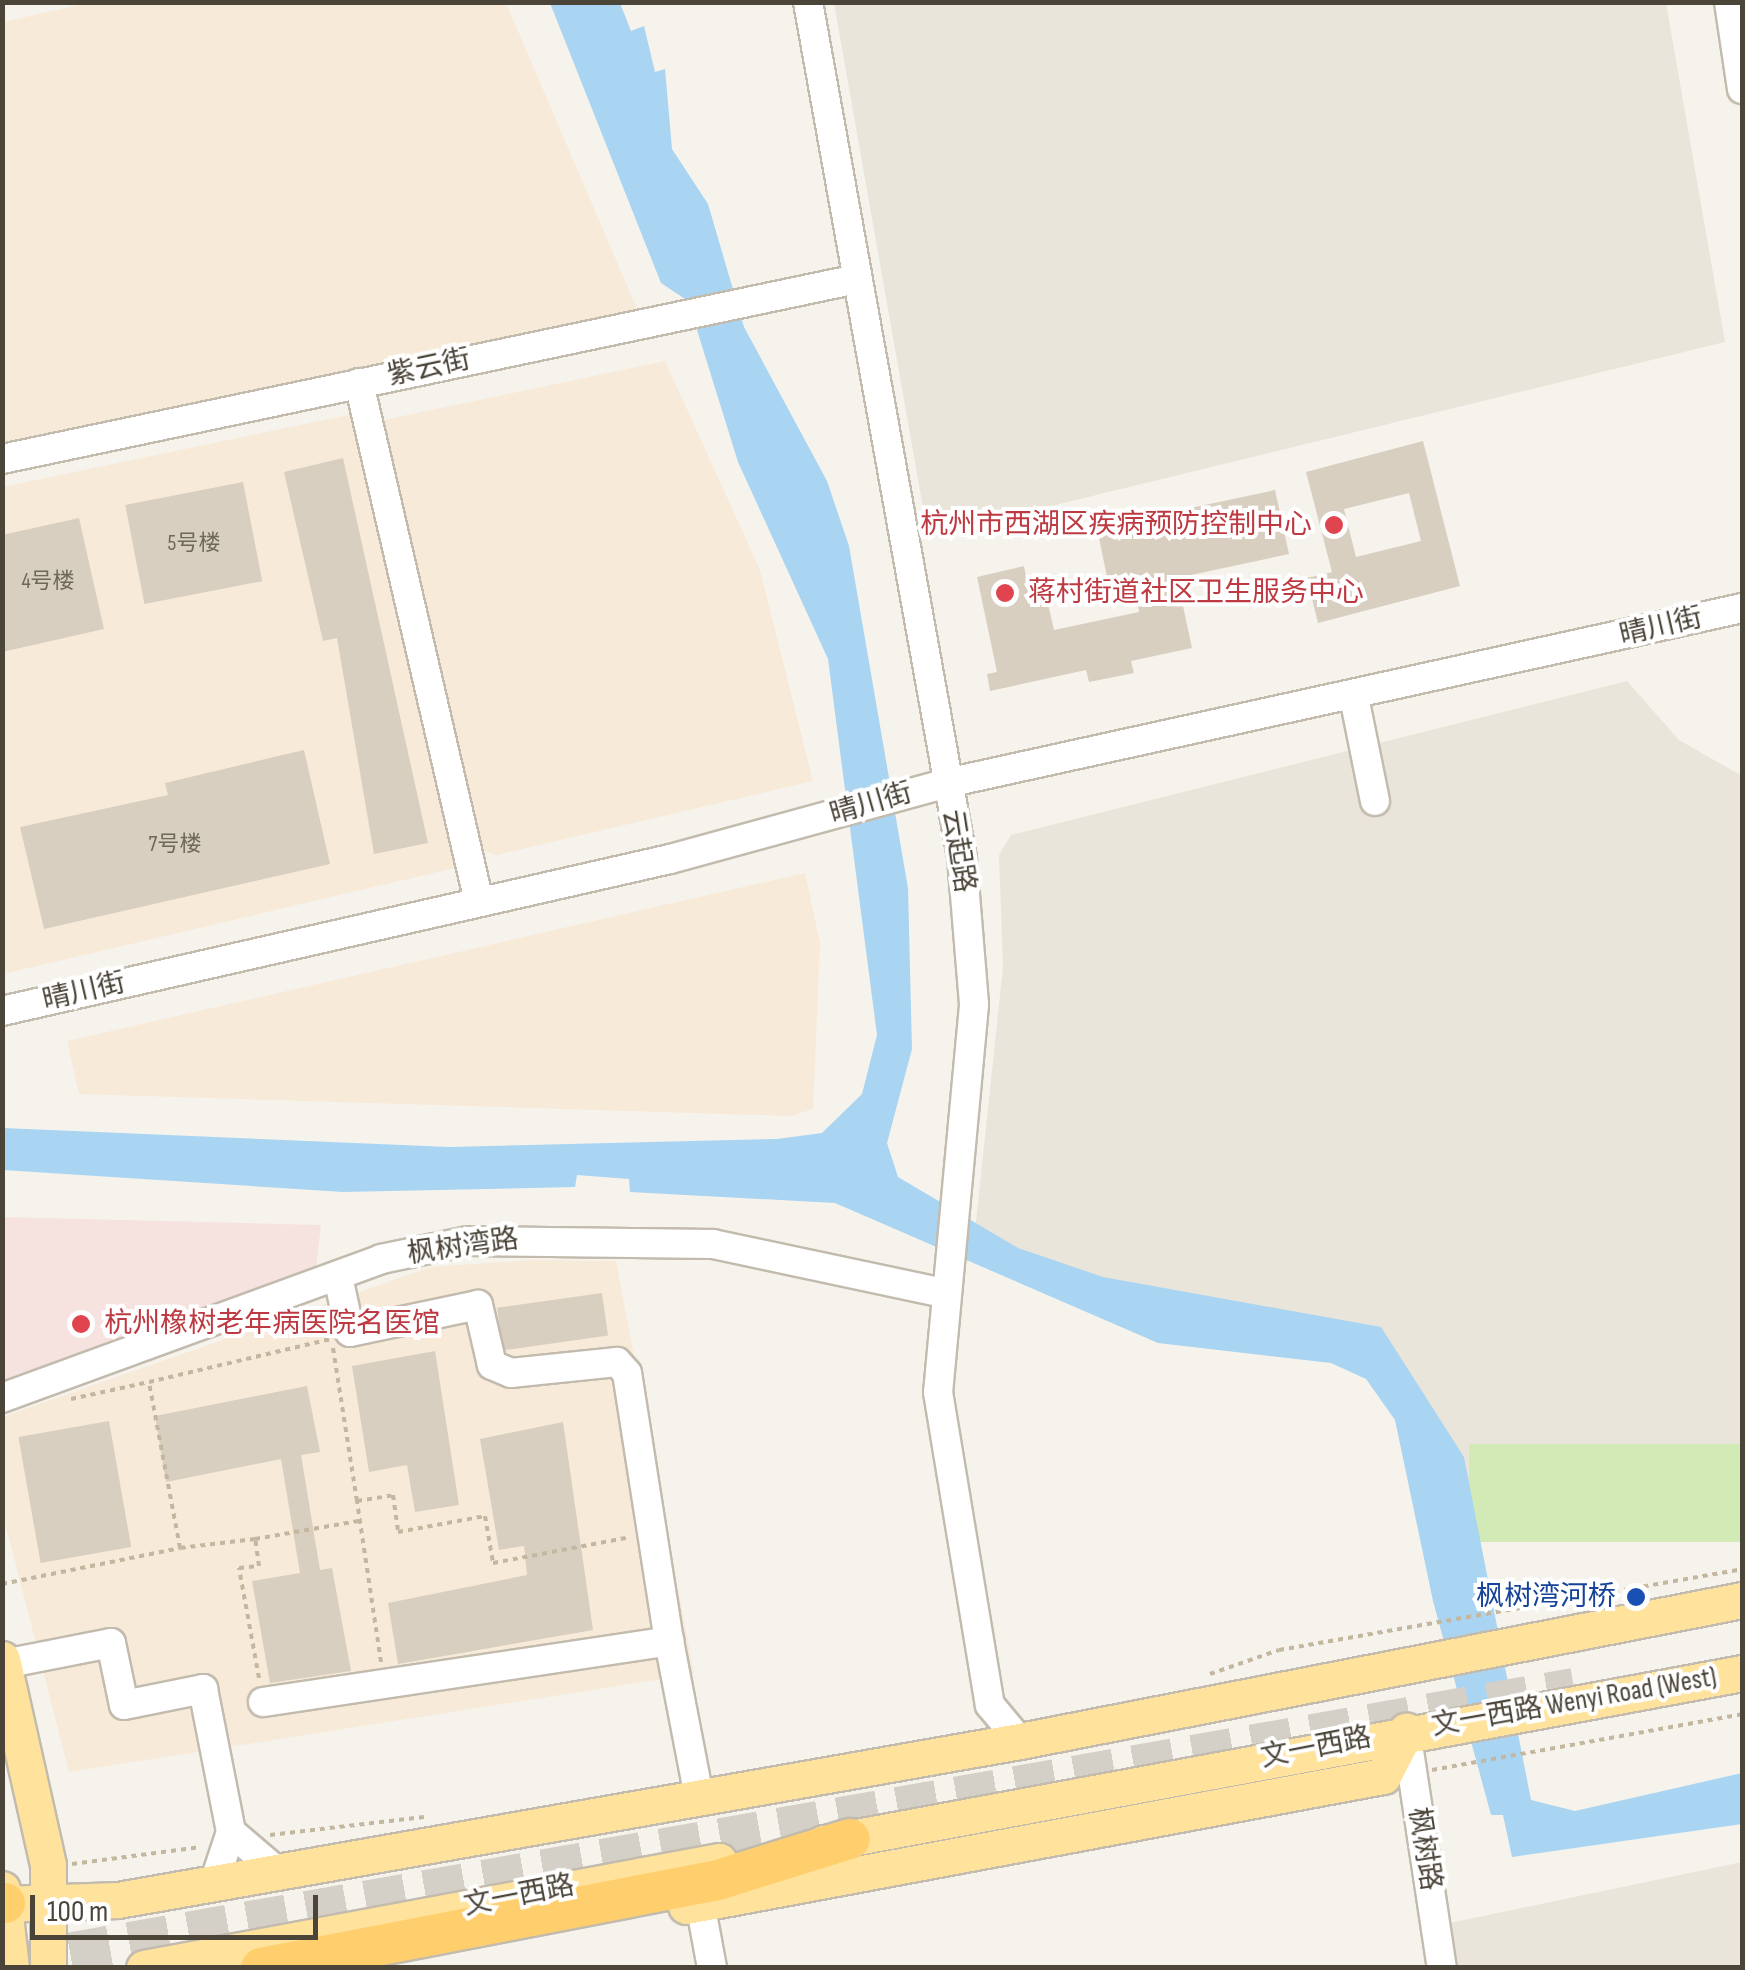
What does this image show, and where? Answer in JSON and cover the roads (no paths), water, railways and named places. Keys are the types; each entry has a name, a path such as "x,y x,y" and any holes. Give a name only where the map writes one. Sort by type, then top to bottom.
{"highway":[{"path":"261,1968 718,1880 850,1839"}],"main road":[{"path":"9,1899 118,1900 1020,1741 1427,1642 1509,1627 1742,1600"},
{"path":"3,1662 48,1865 9,1899"},
{"name":"文一西路 Wenyi Road (West)","path":"1406,1730 1742,1673"},
{"name":"文一西路","path":"144,1968 850,1839 1406,1730"},
{"name":"文一西路","path":"351,1968 1382,1776 1406,1730"},
{"path":"949,1856 1105,1789"},
{"path":"9,1899 12,1968"},
{"path":"9,1899 48,1968"}],"street":[{"name":"云起路","path":"808,2 947,783 974,1005 944,1294 947,1470 990,1706"},
{"path":"1728,2 1742,89"},
{"name":"紫云街","path":"2,459 857,279"},
{"path":"359,383 479,902"},
{"name":"晴川街","path":"2,1011 479,902 842,813 947,783 1354,697 1742,608"},
{"path":"1354,697 1375,802"},
{"name":"枫树湾路","path":"2,1398 338,1277 468,1241 564,1236 714,1244 944,1294"},
{"path":"338,1277 350,1332 478,1305 492,1365 511,1372 617,1362 628,1374 649,1534 699,1797"},
{"path":"263,1702 669,1641"},
{"path":"3,1662 112,1643 124,1705 203,1690 231,1832 214,1883"},
{"path":"970,1750 990,1706 1020,1741"},
{"name":"枫树路","path":"1406,1730 1442,1968"},
{"path":"231,1832 278,1872"},
{"path":"700,1903 712,1968"}],"water":[{"path":"550,3 620,3 631,31 644,26 655,72 665,69 672,149 708,204 744,327 827,481 849,546 908,888 912,1049 887,1143 898,1177 1018,1248 1103,1277 1381,1327 1464,1457 1531,1800 1575,1811 1742,1773 1742,1824 1512,1857 1503,1815 1491,1815 1433,1601 1395,1420 1366,1379 1331,1363 1158,1343 835,1203 630,1192 629,1179 577,1175 575,1187 343,1192 3,1170 3,1128 449,1147 777,1139 822,1133 862,1094 877,1035 828,659 738,462 688,301 661,283"}],"tunnel":[{"path":"11,1963 1574,1688"}],"place":[{"name":"杭州市西湖区疾病预防控制中心","path":"1334,525"},
{"name":"蒋村街道社区卫生服务中心","path":"1005,593"},
{"name":"杭州橡树老年病医院名医馆","path":"81,1324"},
{"name":"枫树湾河桥","path":"1636,1597"}]}
